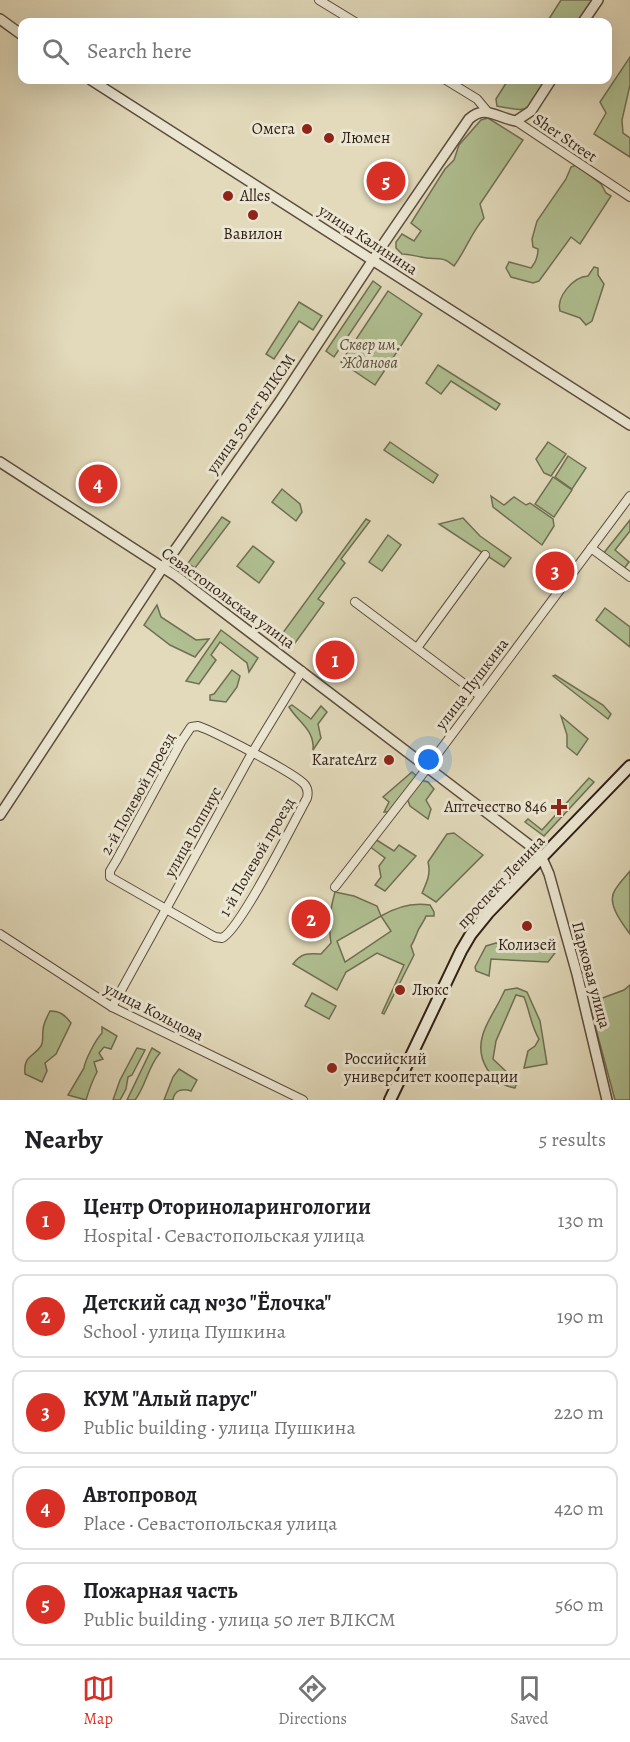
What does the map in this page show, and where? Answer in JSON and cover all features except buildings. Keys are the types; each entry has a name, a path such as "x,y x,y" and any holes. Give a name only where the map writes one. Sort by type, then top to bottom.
{"main road":[{"name":"проспект Ленина","path":"390,1100 454,964 471,934 488,913 630,766"}],"street":[{"path":"319,0 348,18"},
{"path":"586,18 598,0"},
{"path":"0,19 18,32"},
{"name":"улица Калинина","path":"97,84 630,425"},
{"path":"453,84 477,99 487,111 503,119 516,121 531,111 548,84"},
{"name":"улица 50 лет ВЛКСМ","path":"0,815 163,567 280,401 372,260 470,119 476,113 487,111"},
{"name":"Sher Street","path":"516,121 630,197"},
{"name":"Севастопольская улица","path":"0,462 163,567 532,847 542,858"},
{"name":"улица Пушкина","path":"335,887 630,496"},
{"path":"591,548 630,577"},
{"path":"417,648 485,555"},
{"path":"356,602 479,695"},
{"name":"улица Гоппиус","path":"112,1007 252,753 302,671"},
{"name":"2-й Полевой проезд","path":"166,909 110,877 113,866 170,762 191,727 198,726 252,753"},
{"name":"1-й Полевой проезд","path":"166,909 215,937 227,936 272,863 307,798 308,791 305,784 252,753"},
{"name":"Парковая улица","path":"542,858 577,974 607,1100"},
{"name":"улица Кольцова","path":"0,934 112,1007 303,1100"}],"green space":[{"path":"561,0 594,0 582,18 550,18"},
{"path":"630,57 630,85 622,120 623,133 630,138 630,157 594,134 606,113 600,102"},
{"path":"505,84 543,85 530,106 526,108 497,106 496,99"},
{"path":"488,118 523,140 480,204 484,218 458,260 454,266 442,259 402,254 396,248 396,242 402,234 414,241 421,231 411,223 445,169 454,160 459,145 481,120"},
{"path":"576,165 601,184 606,193 611,196 580,244 571,237 539,281 533,283 511,277 506,268 509,262 531,268 534,263 538,249 533,247 532,239 537,221 566,179 571,167"},
{"path":"594,267 598,268 598,275 604,284 592,321 586,325 580,318 560,311 559,306 563,294 571,284 588,276"},
{"path":"373,281 381,287 334,357 326,351"},
{"name":"Сквер им. Жданова","path":"388,291 422,314 375,385 341,362"},
{"path":"299,302 322,316 313,330 299,321 274,359 266,354"},
{"path":"438,365 500,404 496,410 451,381 441,394 426,383"},
{"path":"390,442 438,475 433,483 384,450"},
{"path":"548,442 566,454 551,476 544,473 536,459"},
{"path":"568,456 586,468 572,489 555,477"},
{"path":"553,477 572,490 554,517 535,504"},
{"path":"282,489 300,504 302,512 296,521 272,502"},
{"path":"491,496 504,505 514,497 526,505 530,503 553,519 554,526 542,545 493,507"},
{"path":"222,517 230,522 195,568 188,563"},
{"path":"463,518 480,536 511,558 504,567 439,524"},
{"path":"366,519 370,521 341,559 345,563 318,599 324,603 295,643 282,634"},
{"path":"630,520 630,531 615,550 629,562 623,570 603,554"},
{"path":"388,535 401,545 382,571 369,562"},
{"path":"253,546 274,562 259,583 237,566"},
{"path":"157,605 161,617 196,640 209,639 195,657 170,645 144,625"},
{"path":"605,608 630,627 630,647 596,620"},
{"path":"221,630 258,658 249,672 247,663 220,642 211,655 216,660 199,684 186,681"},
{"path":"232,670 240,676 237,687 226,702 210,700 210,695 214,694"},
{"path":"555,675 603,705 611,714 608,719 553,676"},
{"path":"292,705 311,719 321,706 327,712 318,724 321,738 313,750 309,732 289,707"},
{"path":"561,716 588,739 577,755 567,747 567,735"},
{"path":"412,772 418,777 390,812 384,812 389,802 383,797"},
{"path":"589,778 594,782 544,836 525,822 528,819 542,830"},
{"path":"421,780 428,782 434,789 426,800 431,809 428,819 410,806 407,798"},
{"path":"454,833 483,855 436,902 422,893 429,874 428,862 447,834"},
{"path":"375,839 394,851 399,845 416,856 385,891 375,885 381,877 379,866 385,858 369,846"},
{"path":"630,871 630,934 616,913 612,901 615,890"},
{"path":"335,892 354,896 377,906 381,916 398,908 417,904 430,905 434,912 434,916 426,916 418,931 411,946 414,955 384,1014 382,1013 404,965 377,953 346,972 337,990 293,964 305,954 321,954 331,943 330,923","holes":["381,916 391,931 345,962 337,941"]},
{"path":"496,943 555,953 548,962 491,959 489,976 476,971 475,967 486,946"},
{"path":"630,985 630,1100 615,1100 589,1003 624,990"},
{"path":"517,988 527,992 540,1021 547,1064 524,1068 528,1051 539,1039 524,997 516,995 496,1041 493,1059 517,1082 515,1088 506,1086 492,1076 483,1061 481,1043 487,1024 505,990"},
{"path":"312,993 336,1006 329,1019 305,1006"},
{"path":"50,1011 62,1014 71,1023 56,1054 45,1063 47,1071 42,1082 25,1074 25,1068 27,1060 42,1044 44,1025"},
{"path":"102,1027 117,1036 111,1049 104,1047 99,1053 103,1059 94,1062 97,1072 86,1100 68,1095 102,1033"},
{"path":"137,1048 145,1050 132,1075 128,1077 126,1089 120,1100 113,1100 120,1080"},
{"path":"152,1048 160,1053 135,1100 127,1100"},
{"path":"179,1069 197,1080 191,1091 179,1091 173,1100 164,1100 173,1077"}],"place":[{"name":"Омега","path":"307,129"},
{"name":"Люмен","path":"329,138"},
{"name":"Пожарная часть","path":"386,181"},
{"name":"Alles","path":"228,196"},
{"name":"Вавилон","path":"253,215"},
{"name":"Автопровод","path":"98,484"},
{"name":"КУМ \"Алый парус\"","path":"555,571"},
{"name":"Центр Оториноларингологии","path":"335,660"},
{"name":"KarateArz","path":"389,760"},
{"name":"Аптечество 846","path":"559,807"},
{"name":"Детский сад №30 \"Ёлочка\"","path":"311,919"},
{"name":"Колизей","path":"527,926"},
{"name":"Люкс","path":"400,990"},
{"name":"Российский университет кооперации","path":"332,1068"}]}
